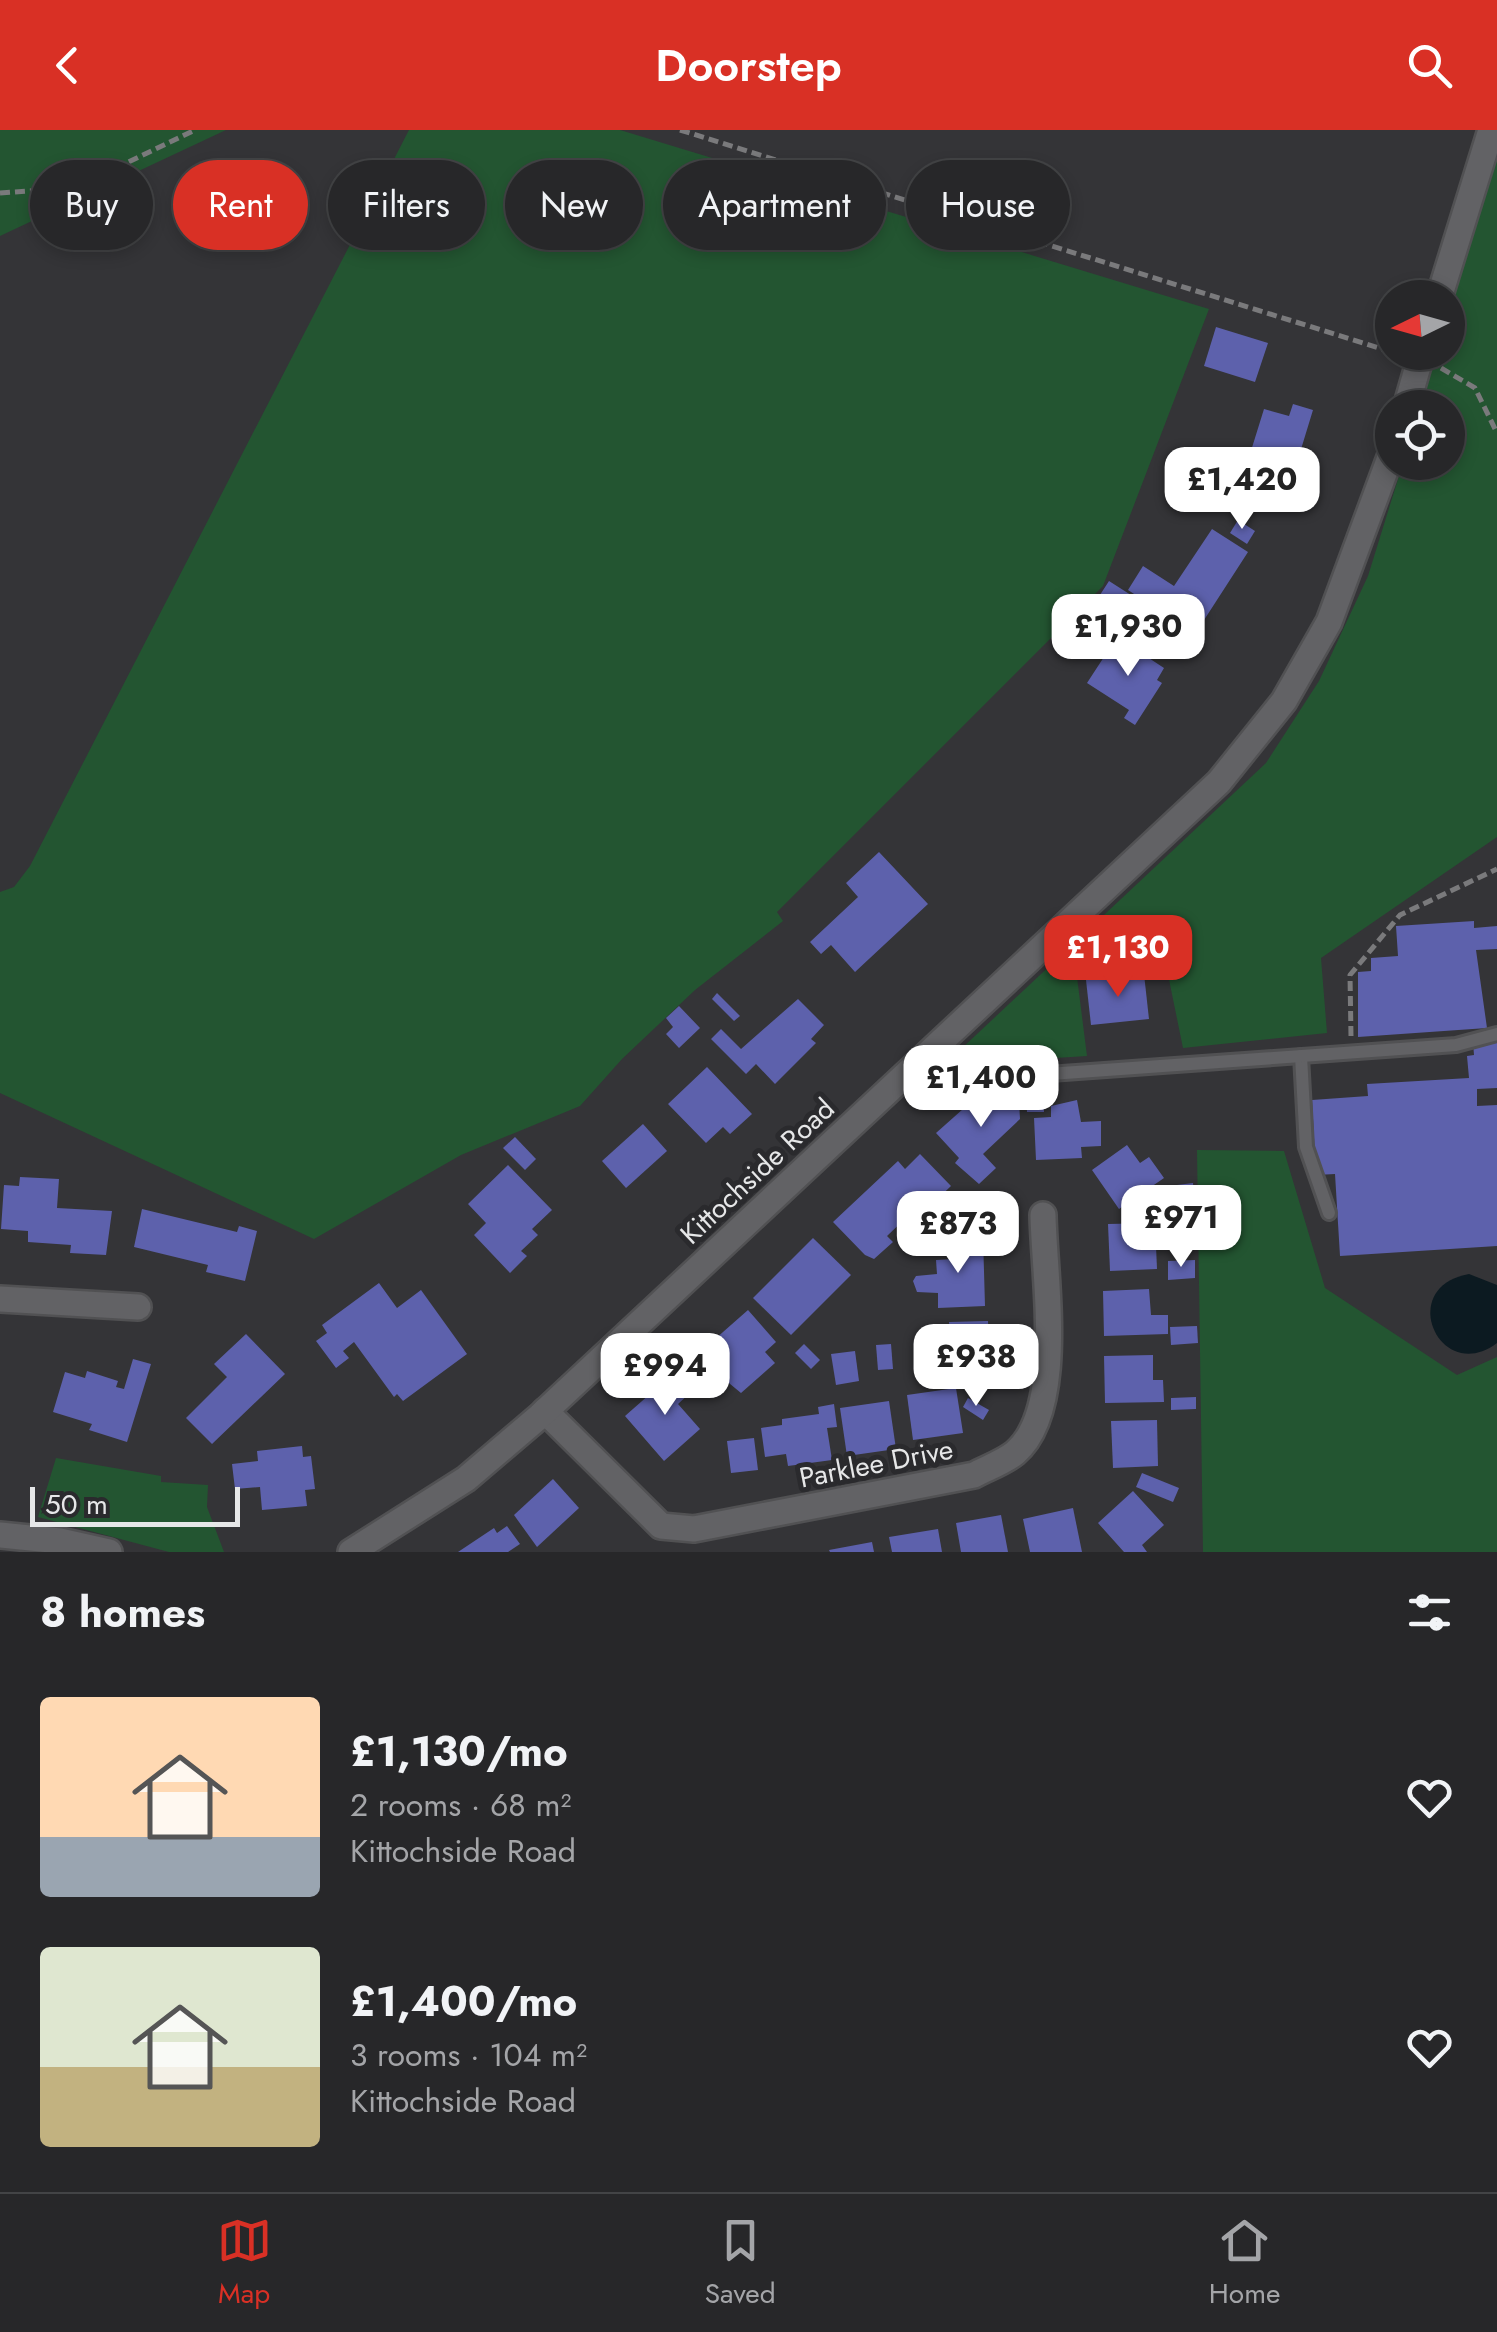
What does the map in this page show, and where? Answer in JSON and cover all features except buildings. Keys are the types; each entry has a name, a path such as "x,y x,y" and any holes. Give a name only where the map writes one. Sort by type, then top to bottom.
{"street":[{"path":"1445,280 1491,130"},
{"name":"Kittochside Road","path":"350,1552 466,1479 545,1411 1219,782 1284,701 1329,622 1382,480"},
{"name":"Parklee Drive","path":"545,1411 662,1526 694,1529 974,1475 1015,1453 1035,1428 1046,1396 1044,1215"},
{"path":"0,1298 138,1306"},
{"path":"0,1536 60,1541 109,1552"}],"lane":[{"path":"914,1065 951,1081 1456,1045 1497,1034"},
{"path":"1301,1056 1306,1147 1329,1213"}],"path":[{"path":"0,193 74,188 195,130"},
{"path":"680,130 1375,344"},
{"path":"1448,370 1476,388 1497,434"},
{"path":"1351,1052 1350,976 1400,914 1497,868"}],"green space":[{"path":"0,130 226,130 153,164 153,160 30,160 30,222 0,236"},
{"path":"409,130 620,130 719,160 663,160 663,250 886,250 886,211 906,217 906,250 1015,250 1209,309 1103,586 777,912 783,921 695,990 622,1059 580,1106 461,1155 314,1239 0,1093 0,892 14,887 30,866 347,250 485,250 485,160 394,160"},
{"path":"1497,157 1497,837 1321,958 1327,1033 1183,1048 1164,955 1076,969 1087,1056 944,1065 1266,763 1319,681 1368,576 1398,480 1465,480 1465,390 1424,390 1431,370 1465,370 1465,280 1459,280"},
{"path":"1197,1150 1284,1151 1325,1288 1457,1375 1497,1357 1497,1552 1203,1552"},
{"path":"56,1458 161,1476 161,1482 208,1485 207,1507 224,1552 169,1552 38,1517"}],"shaded area":[{"path":"1469,1274 1497,1285 1497,1343 1476,1353 1458,1352 1444,1343 1434,1330 1430,1313 1434,1296 1447,1282"}]}
